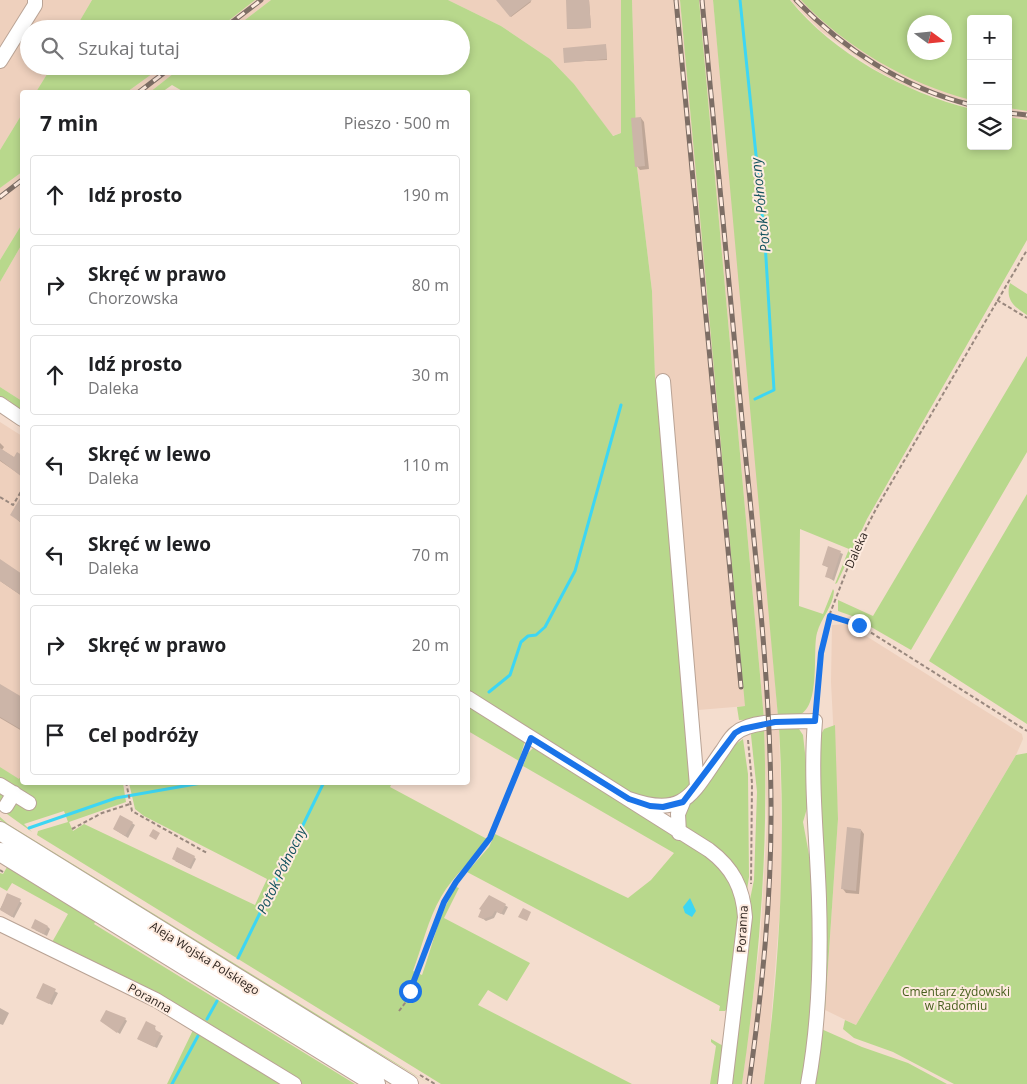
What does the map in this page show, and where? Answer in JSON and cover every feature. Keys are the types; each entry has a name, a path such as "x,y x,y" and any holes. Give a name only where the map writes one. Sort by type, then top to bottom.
{"main road":[{"name":"Aleja Wojska Polskiego","path":"0,831 409,1084"},
{"name":"Aleja Wojska Polskiego","path":"0,852 376,1084"}],"street":[{"path":"25,20 36,0"},
{"path":"0,61 20,28"},
{"path":"663,380 697,786"},
{"path":"0,404 20,418"},
{"path":"470,699 629,799 656,807 672,806 683,802"},
{"path":"679,833 678,814 683,802 697,786 735,733 746,727 775,722 815,721 814,829 820,937 815,1046 808,1084"},
{"path":"0,785 29,803"},
{"path":"6,806 14,793"},
{"name":"Poranna","path":"629,799 679,833 709,850 731,870 738,883 744,905 744,928 725,1084"},
{"path":"2,867 20,864"},
{"name":"Poranna","path":"0,924 156,1000 294,1084"}],"path":[{"name":"Daleka","path":"815,721 821,653 830,616 850,561 865,529 1027,250"},
{"path":"997,300 1027,318"},
{"path":"0,497 13,505 20,493"},
{"path":"830,616 859,625 1027,731"},
{"path":"744,905 752,883 752,783 746,727"},
{"path":"399,1010 405,1003 444,902 456,882 490,838 531,738"},
{"path":"127,785 132,811 208,853"},
{"path":"72,829 102,813 130,804"}],"shaded area":[{"path":"0,0 92,0 80,20 20,20 20,75 46,75 37,90 20,90 20,117 0,150"},
{"path":"255,0 271,0 245,20 229,20"},
{"path":"448,0 621,0 621,133 612,136 574,84 550,59 501,26"},
{"path":"632,0 680,0 746,706 686,711 660,401 655,377 652,291 637,167"},
{"path":"699,0 713,0 751,395 778,717 764,719"},
{"path":"790,0 801,0 854,45 967,98 967,108 906,86 876,70 821,31"},
{"path":"151,75 172,75 153,90 130,90"},
{"path":"1012,109 1027,111 1027,120 1012,118"},
{"path":"20,173 20,227 0,260 0,188"},
{"path":"20,247 20,400 0,387 0,282"},
{"path":"0,422 20,435 20,781 0,767"},
{"path":"847,624 1022,734 1023,739 1016,755 856,1025 825,1010 838,819 831,682 832,625"},
{"path":"779,727 783,871 769,1045 764,1084 742,1084 760,942 767,821 764,728"}],"green space":[{"path":"92,0 255,0 229,20 80,20"},
{"path":"271,0 448,0 501,26 550,59 574,84 613,136 621,133 621,0 632,0 637,167 652,291 655,377 660,401 693,779 687,789 674,799 657,800 631,793 470,692 470,90 181,90 172,85 165,90 153,90 172,75 470,75 470,20 245,20"},
{"path":"680,0 699,0 764,719 739,720 737,707 745,706"},
{"path":"713,0 790,0 827,37 849,54 896,81 946,102 967,108 967,150 1012,150 1012,118 1027,120 1027,240 867,519 837,583 835,584 849,549 800,529 799,606 823,614 833,589 834,591 817,633 815,678 810,702 805,711 797,716 778,717"},
{"path":"801,0 1027,0 1027,111 1012,109 1012,15 967,15 967,99 947,93 901,74 879,62 837,33"},
{"path":"46,75 151,75 130,90 37,90"},
{"path":"20,117 20,173 0,188 0,150"},
{"path":"20,227 20,247 0,282 0,260"},
{"path":"1010,283 1027,294 1027,315 1012,302 1009,294"},
{"path":"1027,356 1027,452 911,650 852,616 838,611 838,600 873,616"},
{"path":"0,387 20,400 20,412 9,404 10,401 2,397 0,398"},
{"path":"1027,494 1027,724 929,661"},
{"path":"472,706 525,741 519,761 470,732 470,707"},
{"path":"791,725 799,729 803,735 810,798 803,822 810,860 814,935 809,1025 802,1084 764,1084 778,950 782,861 779,727"},
{"path":"835,725 838,819 825,1010 819,1009 819,738 824,729"},
{"path":"764,728 764,862 758,951 742,1084 730,1084 749,904 754,880 757,792 751,735 752,732"},
{"path":"743,739 748,774 749,877 747,890 729,858 688,830 684,822 687,806 710,781 733,746"},
{"path":"533,748 718,863 732,880 740,915 727,1009 725,1011 719,1011 720,1006 467,872 489,847 495,834 628,898 651,880 674,853 523,766 528,753"},
{"name":"Cmentarz żydowski w Radomiu","path":"1027,753 1027,1084 954,1084 893,1052 854,1038 843,1029 845,1020 856,1025 1016,755"},
{"path":"0,767 19,779 20,777 20,785 123,785 126,802 69,822 73,831 84,824 255,905 267,879 144,816 135,809 129,785 391,785 390,787 487,839 441,897 429,924 413,971 422,975 444,909 456,887 459,888 444,918 530,963 507,1001 488,990 478,1005 632,1084 441,1084 37,835 38,831 68,822 64,811 24,824 32,832 0,809 0,790 12,806 16,803 0,780"},
{"path":"0,817 8,824 430,1084 299,1006 4,823 0,820"},
{"path":"7,867 96,921 94,924 355,1084 302,1084 249,1052 51,944 68,914 12,883 7,891 0,887 0,873 3,874"},
{"path":"194,1028 286,1084 167,1084"},
{"path":"819,1028 862,1047 908,1063 947,1084 813,1084"},
{"path":"711,1039 725,1047 722,1084 710,1084 716,1046 711,1042"}],"water":[{"path":"690,898 696,911 692,917 685,913 683,907"}],"building":[{"path":"496,0 532,0 510,17"},
{"path":"566,0 589,0 591,28 567,29"},
{"path":"606,44 607,59 564,63 563,48"},
{"path":"641,117 645,166 635,167 631,118"},
{"path":"0,448 14,457 17,452 20,454 20,475 0,460"},
{"path":"20,498 20,522 10,515"},
{"path":"828,546 841,551 832,579 825,577 828,567 822,565"},
{"path":"0,559 20,573 20,595 0,581"},
{"path":"0,684 20,696 20,729 0,717"},
{"path":"120,815 133,822 125,836 113,829"},
{"path":"847,827 861,829 856,891 841,889"},
{"path":"153,829 160,833 156,840 149,836"},
{"path":"177,847 195,856 189,868 172,859"},
{"path":"7,893 21,899 12,917 0,910"},
{"path":"489,895 506,904 501,914 495,911 492,916 483,919 478,917 481,910 479,909"},
{"path":"523,908 531,912 527,921 518,917"},
{"path":"35,919 48,926 44,934 31,928"},
{"path":"43,983 56,989 49,1004 36,998"},
{"path":"106,1010 126,1018 117,1033 100,1021"},
{"path":"146,1021 156,1026 154,1029 161,1033 154,1047 137,1039"}],"waterway":[{"name":"Potok Północny","path":"740,0 765,242 774,390 755,399"},
{"name":"Potok Północny","path":"489,692 510,675 521,642 528,636 536,635 545,627 575,571 621,405"},
{"path":"29,828 116,798 190,785"},
{"name":"Potok Północny","path":"238,958 323,785"},
{"name":"Potok Północny","path":"207,1019 217,1001"},
{"name":"Potok Północny","path":"172,1084 199,1034"}],"railway":[{"path":"235,20 261,0"},
{"path":"676,0 741,687"},
{"path":"702,0 761,615 768,708 771,801 770,872 762,978 749,1084"},
{"path":"796,0 834,35 876,65 922,88 967,104"},
{"path":"142,90 161,75"},
{"path":"1012,113 1027,115"},
{"path":"0,197 20,182"}],"route":[{"path":"410,991 448,892 475,860 490,838 531,738 629,799 650,806 678,805 697,786 735,733 749,726 775,722 815,721 821,653 830,616 848,620 859,625"}]}
